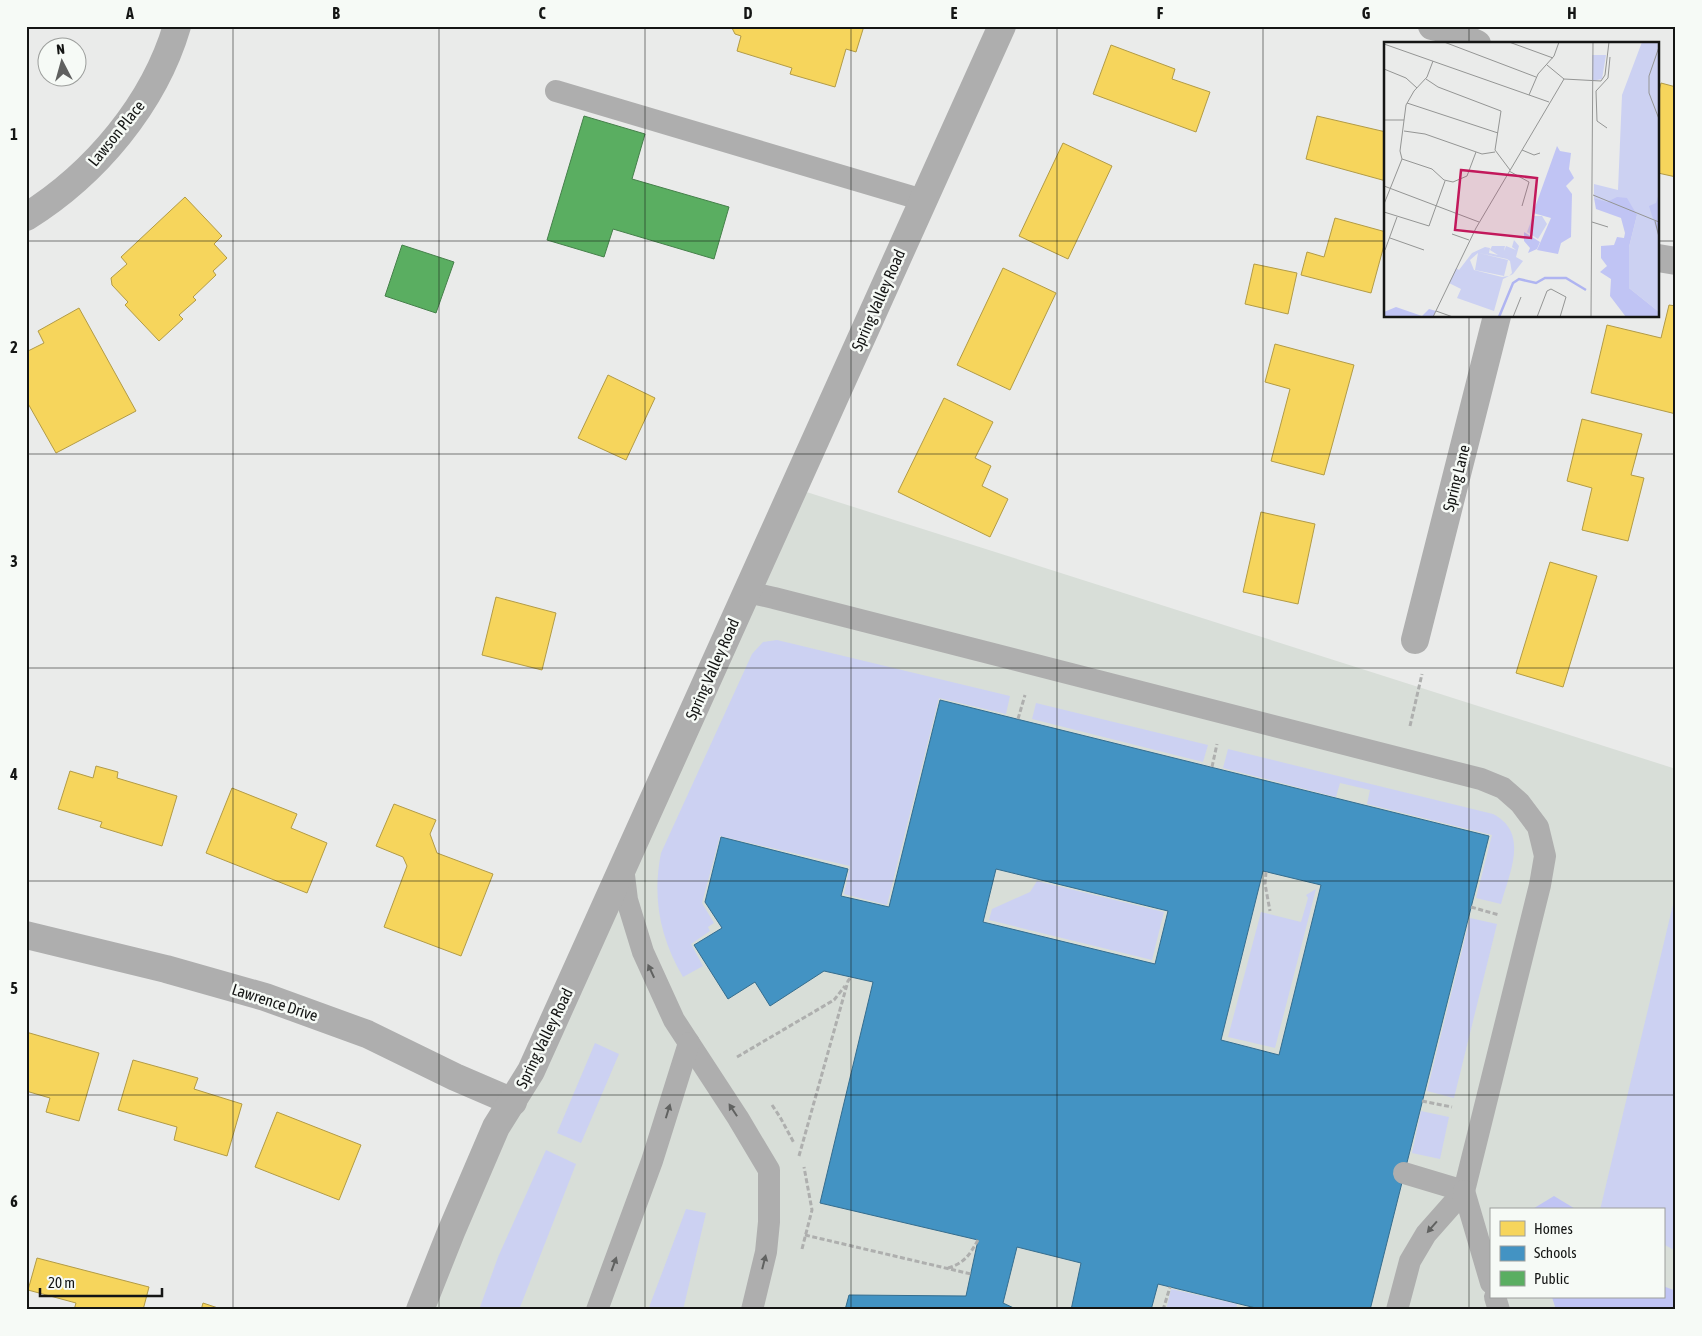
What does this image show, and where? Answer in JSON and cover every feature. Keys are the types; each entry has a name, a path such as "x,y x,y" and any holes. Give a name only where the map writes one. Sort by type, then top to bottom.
{"street":[{"name":"Lawson Place","path":"26,217 44,206 93,163 139,109 170,49 177,26"},
{"name":"Spring Valley Road","path":"420,1310 496,1127 531,1071 1002,26"},
{"path":"1432,26 1442,28 1473,42"},
{"path":"1660,258 1676,262"},
{"name":"Spring Lane","path":"1415,640 1496,318"},
{"name":"Lawrence Drive","path":"26,935 166,969 265,997 366,1034 513,1102"}],"lane":[{"path":"556,91 923,200"},
{"path":"747,592 1481,779 1503,788 1520,803 1538,827 1544,856 1538,895 1464,1191 1426,1234 1410,1261 1397,1310"},
{"path":"623,867 628,900 643,952 674,1020 738,1118 769,1170 769,1222 766,1252 752,1310"},
{"path":"597,1310 652,1161 689,1043"},
{"path":"1404,1173 1464,1191"},
{"path":"1464,1191 1490,1280"}],"path":[{"path":"1402,759 1424,663 1415,640"},
{"path":"1016,692 1025,694 1018,719"},
{"path":"1212,767 1218,742"},
{"path":"1266,872 1265,884 1270,912"},
{"path":"1471,908 1504,916"},
{"path":"736,1058 834,1000 851,977"},
{"path":"799,1156 848,981"},
{"path":"730,1050 742,1065"},
{"path":"1422,1101 1458,1108"},
{"path":"769,1102 791,1136 804,1169 812,1210 800,1254"},
{"path":"805,1236 971,1274"},
{"path":"948,1268 958,1265 968,1258 978,1240"},
{"path":"1163,1310 1170,1287"}],"shaded area":[{"path":"794,488 1676,769 1676,1310 420,1310"},
{"path":"777,640 1010,696 1006,714 939,698 887,905 844,894 850,866 720,836 702,903 714,923 708,927 710,931 691,944 703,966 683,977 669,948 660,917 657,886 661,853 752,654 763,642"},
{"path":"1036,703 1208,745 1203,762 1032,719"},
{"path":"1228,749 1493,814 1504,822 1511,832 1514,843 1512,867 1501,904 1476,898 1492,835 1367,804 1370,790 1340,783 1336,797 1223,768"},
{"path":"1037,881 1164,912 1152,960 989,920 992,909 1030,892"},
{"path":"1316,889 1275,1048 1228,1037 1261,912 1301,922 1308,898 1306,895"},
{"path":"1676,892 1676,1251 1664,1245 1664,1208 1600,1208"},
{"path":"1470,918 1497,924 1454,1098 1427,1091"},
{"path":"595,1043 619,1054 581,1143 557,1133"},
{"path":"1421,1111 1449,1117 1440,1159 1412,1153"},
{"path":"546,1150 576,1164 519,1310 479,1310 498,1257"},
{"path":"1554,1196 1574,1208 1534,1208"},
{"path":"686,1209 706,1213 683,1310 648,1310"},
{"path":"1664,1286 1676,1291 1676,1310 1556,1310 1552,1298 1664,1298"},
{"path":"1171,1289 1237,1304 1236,1310 1166,1310"}],"building: Homes":[{"path":"731,26 864,26 856,52 846,49 835,87 790,74 792,68 737,51 741,36 735,34"},
{"path":"1111,45 1175,69 1172,79 1210,92 1196,132 1093,94"},
{"path":"1661,83 1676,87 1676,177 1660,173"},
{"path":"1317,116 1384,132 1384,180 1306,159"},
{"path":"1063,143 1112,166 1068,259 1019,236"},
{"path":"185,197 222,236 214,244 227,258 213,271 216,275 193,297 196,300 179,315 183,319 159,341 125,305 128,302 112,285 111,278 127,264 121,257"},
{"path":"1335,218 1384,231 1384,245 1371,293 1301,275 1307,252 1324,257"},
{"path":"1254,264 1297,273 1288,314 1245,304"},
{"path":"1003,268 1056,293 1010,390 957,365"},
{"path":"1669,305 1676,306 1676,414 1591,393 1607,325 1661,338"},
{"path":"79,308 136,411 56,453 26,400 26,352 44,343 38,331"},
{"path":"1275,344 1354,365 1324,475 1271,461 1290,389 1265,382"},
{"path":"608,375 655,398 626,460 578,438"},
{"path":"944,398 993,422 975,458 991,466 982,486 1008,499 990,537 898,492"},
{"path":"1582,419 1642,434 1631,475 1644,478 1628,541 1582,530 1592,488 1567,481"},
{"path":"1261,512 1315,524 1298,604 1243,592"},
{"path":"1550,562 1597,576 1563,687 1516,673"},
{"path":"496,597 556,613 542,670 482,655"},
{"path":"96,766 118,772 117,778 177,796 162,846 100,827 102,822 58,809 70,771 93,778"},
{"path":"232,788 297,814 291,828 327,843 307,893 206,853"},
{"path":"394,804 436,820 430,834 437,853 493,874 461,956 384,927 407,866 403,857 376,846"},
{"path":"26,1032 99,1053 79,1121 46,1112 50,1098 26,1091"},
{"path":"133,1060 198,1078 194,1089 242,1104 227,1156 174,1140 177,1127 118,1110"},
{"path":"277,1112 361,1145 339,1200 255,1167"},
{"path":"37,1258 149,1287 143,1310 74,1310 76,1303 28,1290"},
{"path":"203,1303 224,1310 201,1310"}],"building: Schools":[{"path":"940,700 1489,836 1370,1310 1264,1310 1158,1284 1151,1310 1071,1310 1081,1263 1017,1247 1003,1303 1018,1310 845,1310 849,1295 966,1296 978,1240 820,1203 873,982 824,971 770,1006 755,982 728,999 694,945 722,928 705,902 721,837 848,869 841,896 889,907","holes":["996,869 1168,911 1155,964 983,922","1263,871 1321,885 1279,1055 1221,1040"]}],"building: Public":[{"path":"584,116 645,134 632,179 729,207 714,259 613,229 604,257 547,240"},
{"path":"402,245 454,262 436,313 385,296"}]}
